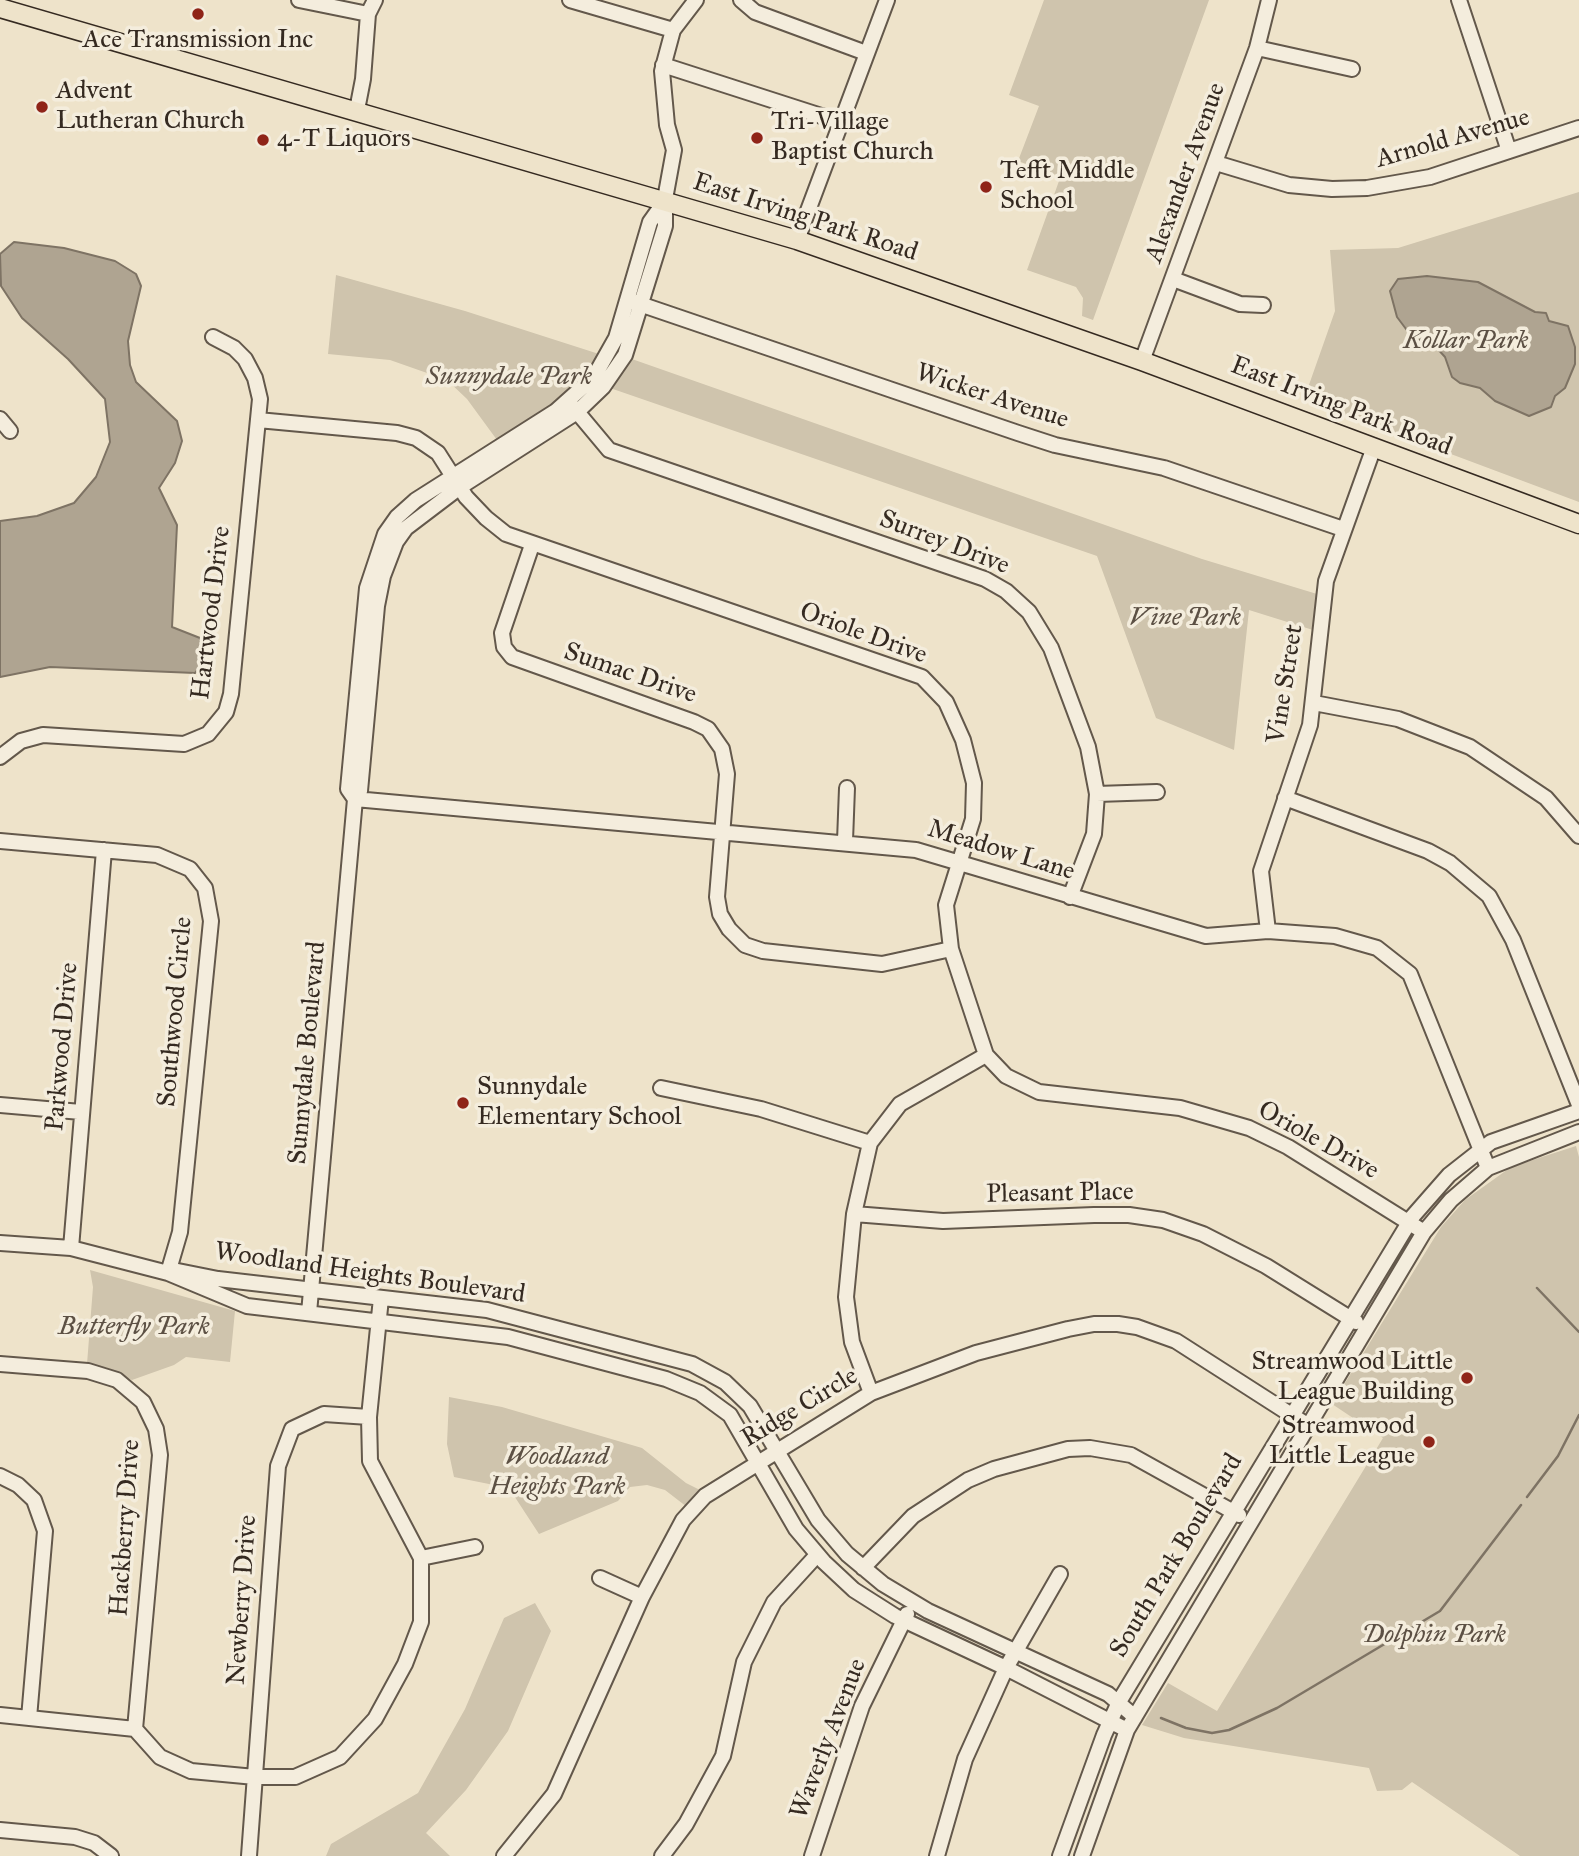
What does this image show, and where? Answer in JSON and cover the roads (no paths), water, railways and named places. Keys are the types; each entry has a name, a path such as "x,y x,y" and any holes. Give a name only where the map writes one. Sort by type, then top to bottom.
{"main road":[{"name":"East Irving Park Road","path":"0,8 797,240 1143,360 1579,524"}],"street":[{"path":"299,0 368,14"},
{"path":"357,110 363,79 368,14 375,0"},
{"path":"570,0 673,30 696,0"},
{"path":"741,0 755,12 866,53"},
{"path":"797,240 887,0"},
{"name":"Alexander Avenue","path":"1143,360 1257,48 1269,0"},
{"path":"1459,0 1509,151"},
{"name":"Sunnydale Boulevard","path":"309,1312 355,799 360,792 377,606 385,569 406,528 457,481 603,387 625,355 635,302 665,226 674,150 667,125 663,65 673,30"},
{"path":"1257,48 1352,69"},
{"path":"663,65 840,122"},
{"name":"Arnold Avenue","path":"1216,163 1289,185 1332,189 1367,188 1430,177 1579,128"},
{"path":"1173,279 1240,304 1263,305"},
{"name":"Wicker Avenue","path":"635,302 1055,445 1164,468 1343,529"},
{"name":"Hartwood Drive","path":"0,757 21,741 43,735 184,744 205,736 219,723 231,694 258,420 258,387 250,367 234,348 213,337"},
{"name":"Surrey Drive","path":"573,406 609,450 975,576 1006,591 1029,612 1046,636 1088,747 1097,794 1094,834 1070,897"},
{"path":"0,419 10,431"},
{"name":"Oriole Drive","path":"258,420 411,437 438,453 485,519 506,534 922,677 946,702 963,740 974,783 973,819 946,905 951,950 986,1055 1006,1076 1039,1092 1180,1108 1249,1128 1288,1147 1424,1232"},
{"name":"Vine Street","path":"1268,931 1261,871 1305,745 1314,703 1325,589 1343,529 1374,447"},
{"name":"Sumac Drive","path":"532,545 502,633 507,651 525,664 694,722 708,729 723,749 727,766 717,883 720,915 729,929 745,944 779,955 882,964 951,950"},
{"path":"1314,703 1398,719 1470,747 1546,798 1579,836"},
{"path":"845,842 848,788"},
{"path":"1097,794 1157,792"},
{"path":"1285,797 1428,851 1450,863 1489,896 1513,940 1579,1105"},
{"name":"Meadow Lane","path":"355,799 916,850 958,860 1070,897 1206,936 1268,931 1335,936 1377,948 1410,974 1488,1168"},
{"name":"Southwood Circle","path":"0,841 157,855 186,866 203,882 210,907 180,1232 168,1273"},
{"name":"Parkwood Drive","path":"71,1248 104,850"},
{"path":"870,1393 852,1342 846,1297 854,1214 870,1143 900,1104 986,1055"},
{"path":"661,1088 761,1109 870,1143"},
{"path":"0,1105 81,1112"},
{"name":"South Park Boulevard","path":"1060,1856 1110,1719 1119,1702 1408,1222 1437,1187 1480,1150 1500,1139 1579,1111"},
{"name":"South Park Boulevard","path":"1083,1856 1131,1723 1424,1232 1451,1200 1488,1168 1579,1132"},
{"name":"Pleasant Place","path":"854,1214 943,1221 1118,1215 1163,1220 1203,1234 1255,1261 1366,1328"},
{"name":"Woodland Heights Boulevard","path":"0,1244 71,1248 168,1273 247,1306 508,1336 666,1379 705,1396 725,1410 783,1510 817,1555 854,1590 904,1621 1110,1719 1131,1723"},
{"name":"Woodland Heights Boulevard","path":"168,1273 178,1270 218,1279 509,1315 692,1364 725,1382 755,1413 818,1520 863,1568 912,1603 1119,1702 1131,1723"},
{"path":"0,1715 135,1729 160,1757 191,1771 255,1777 295,1777 340,1757 375,1719 405,1664 421,1622 421,1558 370,1461 369,1417 381,1298"},
{"name":"Ridge Circle","path":"504,1856 554,1794 642,1597 673,1536 696,1504 757,1462 870,1393 976,1353 1068,1329 1094,1324 1118,1324 1137,1327 1176,1341 1307,1424"},
{"name":"Hackberry Drive","path":"0,1364 88,1371 117,1380 143,1402 156,1429 160,1455 135,1729"},
{"name":"Newberry Drive","path":"249,1856 278,1466 292,1429 324,1414 369,1417"},
{"path":"863,1568 913,1516 968,1479 994,1469 1068,1449 1090,1447 1131,1455 1249,1522"},
{"path":"0,1476 18,1485 34,1500 45,1531 29,1718"},
{"path":"421,1558 475,1547"},
{"path":"662,1856 686,1824 723,1756 744,1662 774,1602 817,1555"},
{"path":"937,1856 965,1759 1006,1668 1060,1574"},
{"path":"600,1578 642,1597"},
{"name":"Waverly Avenue","path":"812,1856 862,1706 912,1603"},
{"path":"0,1830 75,1837 94,1843 111,1856"}],"waterway":[{"path":"1537,1288 1579,1332"},
{"path":"1527,1497 1558,1456 1579,1415"},
{"path":"1161,1718 1186,1728 1212,1733 1229,1730 1277,1708 1440,1611 1521,1505"}],"place":[{"name":"Ace Transmission Inc","path":"198,14"},
{"name":"Advent Lutheran Church","path":"42,107"},
{"name":"Tri-Village Baptist Church","path":"757,138"},
{"name":"4-T Liquors","path":"263,140"},
{"name":"Tefft Middle School","path":"986,187"},
{"name":"Sunnydale Elementary School","path":"463,1103"},
{"name":"Streamwood Little League Building","path":"1467,1378"},
{"name":"Streamwood Little League","path":"1429,1442"}],"park label":[{"name":"Kollar Park","path":"1466,342"},
{"name":"Sunnydale Park","path":"509,378"},
{"name":"Vine Park","path":"1185,619"},
{"name":"Butterfly Park","path":"134,1328"},
{"name":"Woodland Heights Park","path":"557,1473"},
{"name":"Dolphin Park","path":"1434,1636"}]}
